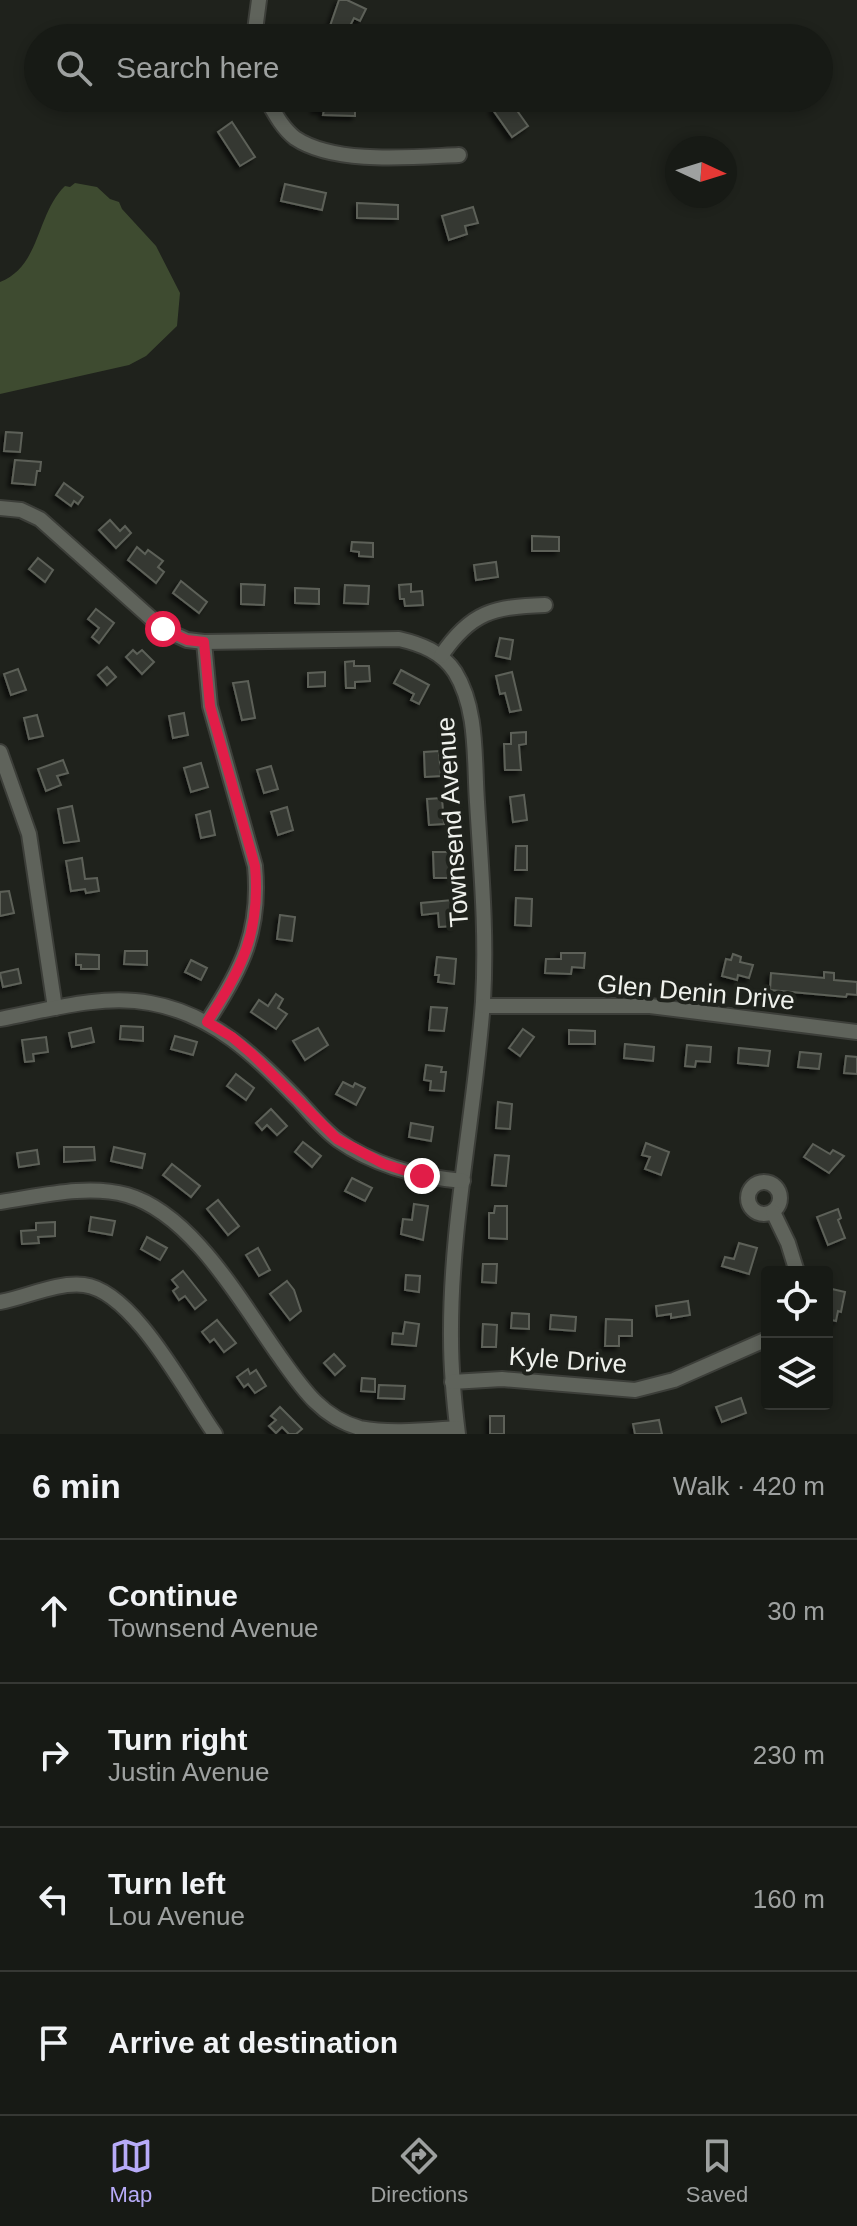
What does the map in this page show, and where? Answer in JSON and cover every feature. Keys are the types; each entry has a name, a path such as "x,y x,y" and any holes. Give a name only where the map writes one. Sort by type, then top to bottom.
{"street":[{"path":"256,24 259,0"},
{"path":"275,112 295,138 331,151 372,158 459,155"},
{"path":"0,508 21,510 40,519 163,629 187,640 399,639 441,656 466,624 480,616 506,607 545,605"},
{"path":"204,642 210,706 255,866 258,893 245,958 207,1022"},
{"name":"Townsend Avenue","path":"441,656 456,674 470,711 485,931 483,1006 452,1308 452,1382 458,1431"},
{"path":"0,752 29,834 55,1008"},
{"path":"0,1019 106,1001 161,1005 207,1022 232,1037 327,1131 348,1146 397,1169 422,1176 463,1181"},
{"name":"Glen Denin Drive","path":"483,1006 650,1006 857,1032"},
{"path":"0,1202 103,1190 142,1200 175,1223 203,1252 297,1381 324,1411 348,1424 373,1432 458,1431"},
{"path":"773,1212 795,1266"},
{"path":"0,1302 75,1285 100,1289 140,1323 215,1434"},
{"name":"Kyle Drive","path":"452,1382 502,1379 635,1390 674,1380 761,1342"}],"green space":[{"path":"75,183 97,187 110,199 119,202 156,246 180,293 177,326 146,356 129,365 0,394 0,282 23,264 56,198 65,186"}],"building":[{"path":"339,0 347,0 366,9 360,21 354,18 351,24 331,24"},
{"path":"324,112 355,112 355,116 323,115"},
{"path":"494,112 518,112 528,126 512,137"},
{"path":"232,122 255,157 240,166 218,132"},
{"path":"285,184 326,193 322,210 281,201"},
{"path":"357,203 398,205 398,219 357,218"},
{"path":"473,207 478,223 465,226 467,234 449,240 442,216"},
{"path":"6,432 22,433 20,452 4,451"},
{"path":"15,460 41,462 35,485 12,483"},
{"path":"64,483 83,497 78,504 74,501 71,506 56,495"},
{"path":"110,520 120,531 125,526 131,533 116,548 99,530"},
{"path":"532,536 559,537 559,551 532,551"},
{"path":"352,542 373,543 373,557 359,556 359,552 351,551"},
{"path":"137,547 145,554 148,550 163,561 158,567 164,572 156,583 128,560"},
{"path":"38,558 53,570 45,582 29,569"},
{"path":"496,562 498,577 476,580 474,565"},
{"path":"181,581 207,602 199,613 173,593"},
{"path":"241,584 265,585 264,605 241,604"},
{"path":"411,584 411,592 422,591 423,605 405,606 404,599 400,599 399,585"},
{"path":"345,585 369,586 368,604 344,603"},
{"path":"295,588 319,589 319,604 295,603"},
{"path":"96,609 114,623 99,643 92,637 99,628 88,619"},
{"path":"500,638 513,640 510,659 496,656"},
{"path":"133,650 137,654 142,650 154,662 142,674 126,657"},
{"path":"354,661 354,666 369,666 370,681 355,682 355,688 346,688 345,662"},
{"path":"107,667 116,677 107,685 98,675"},
{"path":"18,669 26,690 11,695 4,674"},
{"path":"401,670 429,685 419,704 411,700 414,694 394,683"},
{"path":"325,672 325,686 308,687 308,673"},
{"path":"512,672 521,710 510,712 505,693 500,694 496,676"},
{"path":"248,681 255,718 242,720 233,683"},
{"path":"184,713 188,735 173,738 169,716"},
{"path":"37,715 43,736 29,739 24,718"},
{"path":"526,732 526,744 519,745 521,770 505,770 504,744 511,744 511,733"},
{"path":"439,751 441,776 425,777 424,752"},
{"path":"63,760 68,773 57,776 61,785 46,791 38,769"},
{"path":"201,763 208,787 191,792 184,768"},
{"path":"271,766 278,789 264,793 257,770"},
{"path":"524,795 527,820 513,822 510,797"},
{"path":"442,798 444,824 429,825 427,799"},
{"path":"72,806 79,841 64,843 58,809"},
{"path":"287,807 293,830 278,835 271,812"},
{"path":"210,811 215,835 201,838 196,815"},
{"path":"516,846 527,846 527,870 515,870"},
{"path":"433,852 449,852 449,878 434,878"},
{"path":"82,858 85,879 97,878 99,891 71,891 66,861"},
{"path":"9,891 14,913 0,916 0,892"},
{"path":"516,898 532,899 531,926 515,925"},
{"path":"452,900 454,926 439,927 438,913 422,915 421,903"},
{"path":"280,915 295,917 292,941 277,939"},
{"path":"125,951 147,951 147,965 124,964"},
{"path":"561,953 585,953 584,968 572,967 571,974 545,973 546,959 561,959"},
{"path":"76,954 99,955 99,969 81,969 81,965 76,965"},
{"path":"733,954 741,957 740,962 753,965 749,978 738,975 737,980 722,976 726,959 731,960"},
{"path":"437,957 456,959 454,984 438,982 439,975 435,975"},
{"path":"191,960 207,968 201,980 185,972"},
{"path":"18,969 21,983 3,987 0,973"},
{"path":"824,972 834,973 834,980 857,982 857,995 847,994 846,997 770,990 771,973 824,978"},
{"path":"276,994 283,999 278,1008 287,1014 276,1029 251,1012 259,1000 268,1006"},
{"path":"431,1007 447,1008 444,1031 429,1030"},
{"path":"121,1026 143,1027 143,1041 120,1039"},
{"path":"91,1028 94,1042 72,1047 69,1033"},
{"path":"318,1028 328,1045 305,1060 293,1041"},
{"path":"523,1029 534,1037 520,1056 509,1048"},
{"path":"569,1030 595,1031 595,1044 569,1044"},
{"path":"175,1036 197,1042 193,1055 171,1049"},
{"path":"46,1037 48,1052 33,1054 34,1061 25,1062 22,1040"},
{"path":"625,1044 654,1047 653,1061 624,1058"},
{"path":"687,1045 711,1047 710,1062 696,1061 695,1067 685,1066"},
{"path":"739,1048 770,1051 768,1066 738,1063"},
{"path":"800,1052 821,1054 819,1069 798,1067"},
{"path":"846,1056 857,1057 857,1074 844,1073"},
{"path":"426,1065 442,1067 441,1072 446,1072 444,1091 430,1090 431,1081 424,1080"},
{"path":"236,1074 254,1088 246,1100 227,1086"},
{"path":"343,1082 365,1088 356,1105 336,1094"},
{"path":"498,1102 512,1104 510,1129 496,1128"},
{"path":"271,1109 287,1126 277,1135 267,1125 262,1130 256,1123"},
{"path":"411,1123 433,1127 431,1141 409,1137"},
{"path":"303,1142 321,1156 312,1167 295,1152"},
{"path":"646,1143 669,1152 661,1175 645,1169 650,1157 642,1155"},
{"path":"813,1144 830,1154 833,1150 844,1156 829,1173 804,1157"},
{"path":"64,1147 94,1147 95,1160 64,1162"},
{"path":"114,1147 145,1154 142,1168 111,1161"},
{"path":"37,1150 39,1164 19,1167 17,1153"},
{"path":"495,1155 509,1156 506,1186 492,1185"},
{"path":"172,1164 200,1186 191,1197 163,1175"},
{"path":"352,1178 372,1188 365,1201 345,1191"},
{"path":"218,1200 239,1226 228,1235 207,1209"},
{"path":"414,1204 428,1206 423,1240 401,1234 403,1219 412,1220"},
{"path":"495,1206 507,1206 507,1239 489,1238 489,1213 494,1213"},
{"path":"838,1209 841,1218 838,1220 845,1238 828,1245 817,1217"},
{"path":"91,1217 115,1221 112,1235 89,1231"},
{"path":"55,1222 55,1236 38,1237 39,1243 22,1244 21,1231 36,1230 36,1223"},
{"path":"147,1237 167,1248 160,1260 141,1249"},
{"path":"739,1243 757,1248 749,1274 722,1266 725,1257 734,1259"},
{"path":"258,1248 270,1270 259,1276 246,1255"},
{"path":"483,1264 497,1264 496,1283 482,1282"},
{"path":"183,1271 206,1300 195,1309 185,1296 179,1300 173,1291 178,1287 172,1280"},
{"path":"406,1275 420,1276 419,1292 405,1290"},
{"path":"287,1281 294,1290 301,1311 290,1320 270,1294"},
{"path":"833,1289 845,1292 836,1321 833,1320"},
{"path":"688,1301 690,1315 671,1318 671,1314 657,1316 656,1306"},
{"path":"512,1313 529,1314 529,1329 511,1328"},
{"path":"551,1315 576,1317 575,1331 550,1329"},
{"path":"606,1319 632,1320 632,1336 619,1336 619,1346 605,1346"},
{"path":"217,1320 236,1343 224,1352 214,1339 210,1342 202,1332"},
{"path":"405,1322 419,1324 416,1346 392,1344 393,1333 403,1334"},
{"path":"483,1324 497,1325 496,1347 482,1347"},
{"path":"334,1354 345,1366 335,1375 324,1363"},
{"path":"248,1369 250,1374 256,1370 266,1386 255,1393 248,1384 244,1387 237,1377"},
{"path":"362,1378 375,1379 375,1392 361,1391"},
{"path":"379,1385 405,1386 404,1399 378,1398"},
{"path":"741,1398 746,1413 722,1422 716,1407"},
{"path":"280,1407 302,1429 296,1434 289,1434 282,1427 276,1433 269,1426 276,1420 271,1416"},
{"path":"490,1416 504,1416 504,1434 490,1434"},
{"path":"659,1420 662,1434 635,1434 633,1424"}],"route":[{"path":"163,629 187,640 204,642 206,684 215,729 255,866 258,893 249,945 239,971 207,1022 252,1054 337,1139 384,1164 422,1176"}]}
